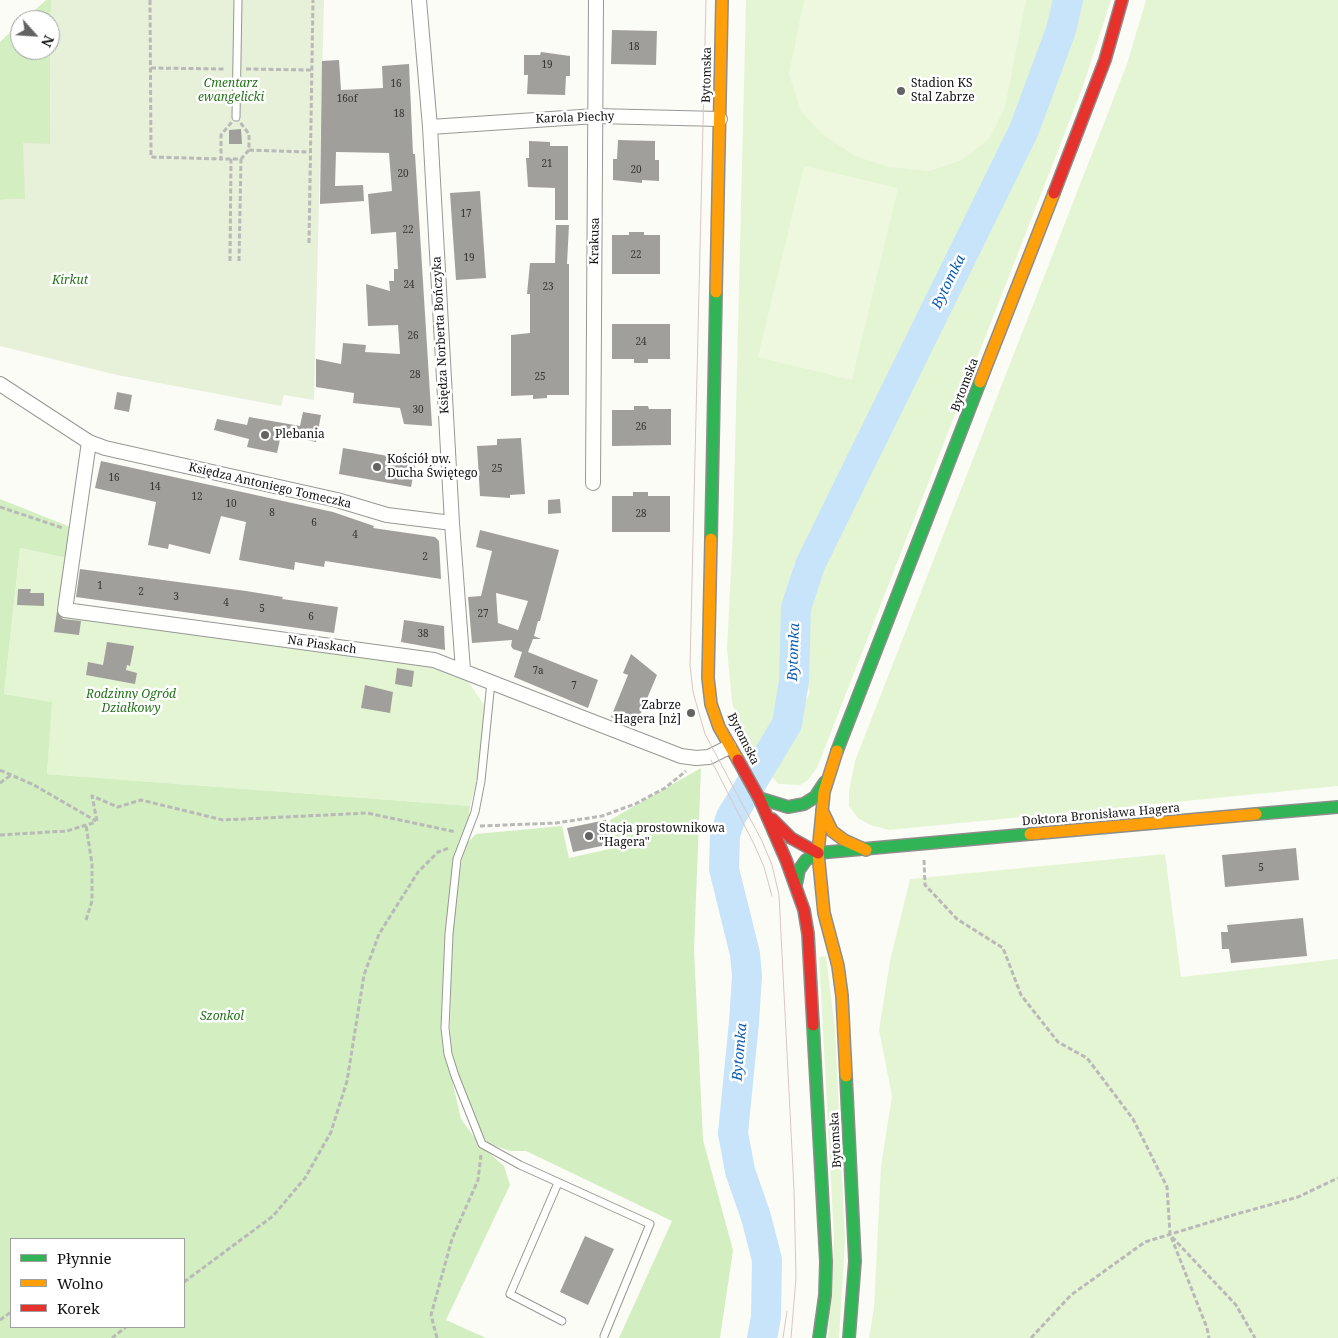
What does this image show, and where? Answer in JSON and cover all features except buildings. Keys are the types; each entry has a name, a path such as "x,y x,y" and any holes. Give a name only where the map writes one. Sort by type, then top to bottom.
{"street":[{"name":"Księdza Norberta Bończyka","path":"419,0 430,126 452,523 463,670"},
{"name":"Krakusa","path":"593,483 596,0"},
{"name":"Bytomska","path":"722,0 707,657 712,704 732,753 758,798 796,885 804,910 808,934 826,1262 825,1295 819,1338"},
{"name":"Bytomska","path":"848,1338 854,1281 854,1238 842,996 821,896 818,854 822,809 828,778 844,730 1086,111 1105,60 1122,0"},
{"name":"Karola Piechy","path":"430,126 596,116 720,119"},
{"name":"Księdza Antoniego Tomeczka","path":"0,384 90,442 104,448 338,500 386,515 427,522 452,523"},
{"name":"Na Piaskach","path":"90,442 78,533 65,610 434,660 661,749 696,758"},
{"path":"696,758 732,753"},
{"name":"Bytomska","path":"758,798 788,807 804,804 815,797 828,778"},
{"name":"Doktora Bronisława Hagera","path":"818,854 1338,807"},
{"path":"822,809 832,831 844,840 867,851"},
{"name":"Bytomska","path":"765,813 791,838 818,854"},
{"path":"796,885 799,870 806,860 818,854"}],"lane":[{"path":"236,117 238,0"},
{"path":"491,682 481,781 470,826 461,844 457,859 448,934 445,1028 448,1054 454,1076 482,1144 495,1153 650,1224 604,1336"},
{"path":"558,1182 510,1294 562,1321"}],"path":[{"path":"150,0 152,157 241,159"},
{"path":"309,243 312,0"},
{"path":"221,159 221,134 236,117 249,134 249,150 241,159 240,261"},
{"path":"249,150 310,152"},
{"path":"230,261 231,159"},
{"path":"0,507 78,533"},
{"path":"470,826 556,823 602,816 635,804 665,788 685,773 696,758"},
{"path":"0,770 76,808 97,822"},
{"path":"0,783 10,775"},
{"path":"97,822 92,796 118,808 141,800 223,820 367,813 467,834"},
{"path":"0,835 67,831 97,822"},
{"path":"86,825 92,864 92,901 86,920"},
{"path":"185,1281 272,1216 305,1178 331,1132 347,1082 364,975 379,934 418,872 438,852 461,844"},
{"path":"923,846 926,885 957,919 1003,948 1021,995 1058,1042 1087,1058 1133,1119 1166,1187 1170,1234 1207,1328 1208,1338"},
{"path":"437,1338 431,1315 452,1239 478,1180 482,1144"},
{"path":"1031,1338 1071,1295 1145,1242 1298,1198 1338,1178"},
{"path":"1170,1234 1236,1305 1255,1338"},
{"path":"112,1338 125,1328"}],"green space":[{"path":"46,0 51,0 51,10 35,10"},
{"name":"Cmentarz ewangelicki","path":"51,0 324,0 314,400 284,395 281,406 117,375 0,346 0,200 25,199 23,143 50,144 51,60 60,60 60,10 51,10"},
{"path":"746,0 1058,0 1055,18 1020,117 959,244 794,564 781,619 785,703 756,755 742,736 732,702 727,649 733,531"},
{"name":"Stadion KS Stal Zabrze","path":"804,0 1026,0 1005,107 989,139 962,160 929,171 888,167 855,156 822,134 801,111 789,74"},
{"path":"1075,0 1111,0 1082,89 817,768 807,781 800,785 779,784 770,776 810,692 799,667 800,626 813,576 838,519 1011,182 1057,75"},
{"path":"1146,0 1338,0 1338,786 889,830 870,825 858,818 849,806 849,791 855,761 1127,64"},
{"path":"10,32 10,60 51,60 50,144 25,199 0,200 0,42"},
{"path":"804,166 898,188 852,380 758,357"},
{"name":"Szonkol","path":"0,499 83,532 72,559 20,548 4,694 52,702 47,774 470,806 468,822 453,860 444,1029 449,1067 461,1119 480,1145 504,1166 510,1185 446,1320 486,1338 0,1338"},
{"name":"Rodzinny Ogród Działkowy","path":"20,548 72,559 69,614 456,663 486,708 481,768 470,806 47,774 51,702 4,694"},
{"path":"701,768 694,950 703,1140 733,1250 720,1338 619,1338 672,1221 526,1151 510,1151 487,1143 465,1105 450,1047 451,935 462,858 466,844 476,834 562,826 569,858 614,848 610,820"},
{"path":"1165,854 1181,977 1338,959 1338,1338 869,1338 874,1308 881,1166 892,1096 879,1030 890,961 910,879"},
{"path":"826,956 835,1029 845,1240 839,1338 828,1338 834,1238 819,957"}],"waterway":[{"name":"Bytomka","path":"762,1338 766,1317 767,1260 756,1217 740,1171 733,1133 747,976 745,954 724,869 725,835 731,817 787,724 794,681 796,608 810,565 1024,130 1061,30 1068,0"}],"tram line":[{"path":"706,0 690,665 693,692 705,734 762,841 772,865 779,895 794,1190 796,1278 791,1338"},
{"path":"711,760 754,844 764,867 772,896"},
{"path":"783,1338 787,1311"}],"traffic: fast":[{"path":"711,539 716,292"},
{"path":"837,751 980,382"},
{"path":"759,798 788,807 804,804 815,797 825,782"},
{"path":"1256,814 1338,807"},
{"path":"796,885 799,870 806,860 818,853 1030,834"},
{"path":"813,1025 826,1262 825,1295 819,1338"},
{"path":"846,1076 855,1261 849,1338"}],"traffic: slow":[{"path":"716,292 722,0"},
{"path":"980,382 1054,193"},
{"path":"711,539 708,678 711,704 719,727 738,760"},
{"path":"837,751 824,792 818,853 824,913 838,966 842,996 846,1076"},
{"path":"822,810 832,831 844,840 866,850"},
{"path":"1030,834 1256,814"}],"traffic: jam":[{"path":"1054,193 1105,60 1122,0"},
{"path":"738,760 759,798 786,860 804,910 808,934 813,1025"},
{"path":"772,819 791,838 818,853"}],"place":[{"name":"Stadion KS Stal Zabrze","path":"901,91"},
{"name":"Plebania","path":"265,435"},
{"name":"Kościół pw. Ducha Świętego","path":"377,467"},
{"name":"Zabrze Hagera [nż]","path":"691,713"},
{"name":"Stacja prostownikowa \"Hagera\"","path":"589,836"}],"park label":[{"name":"Kirkut","path":"70,281"}]}
